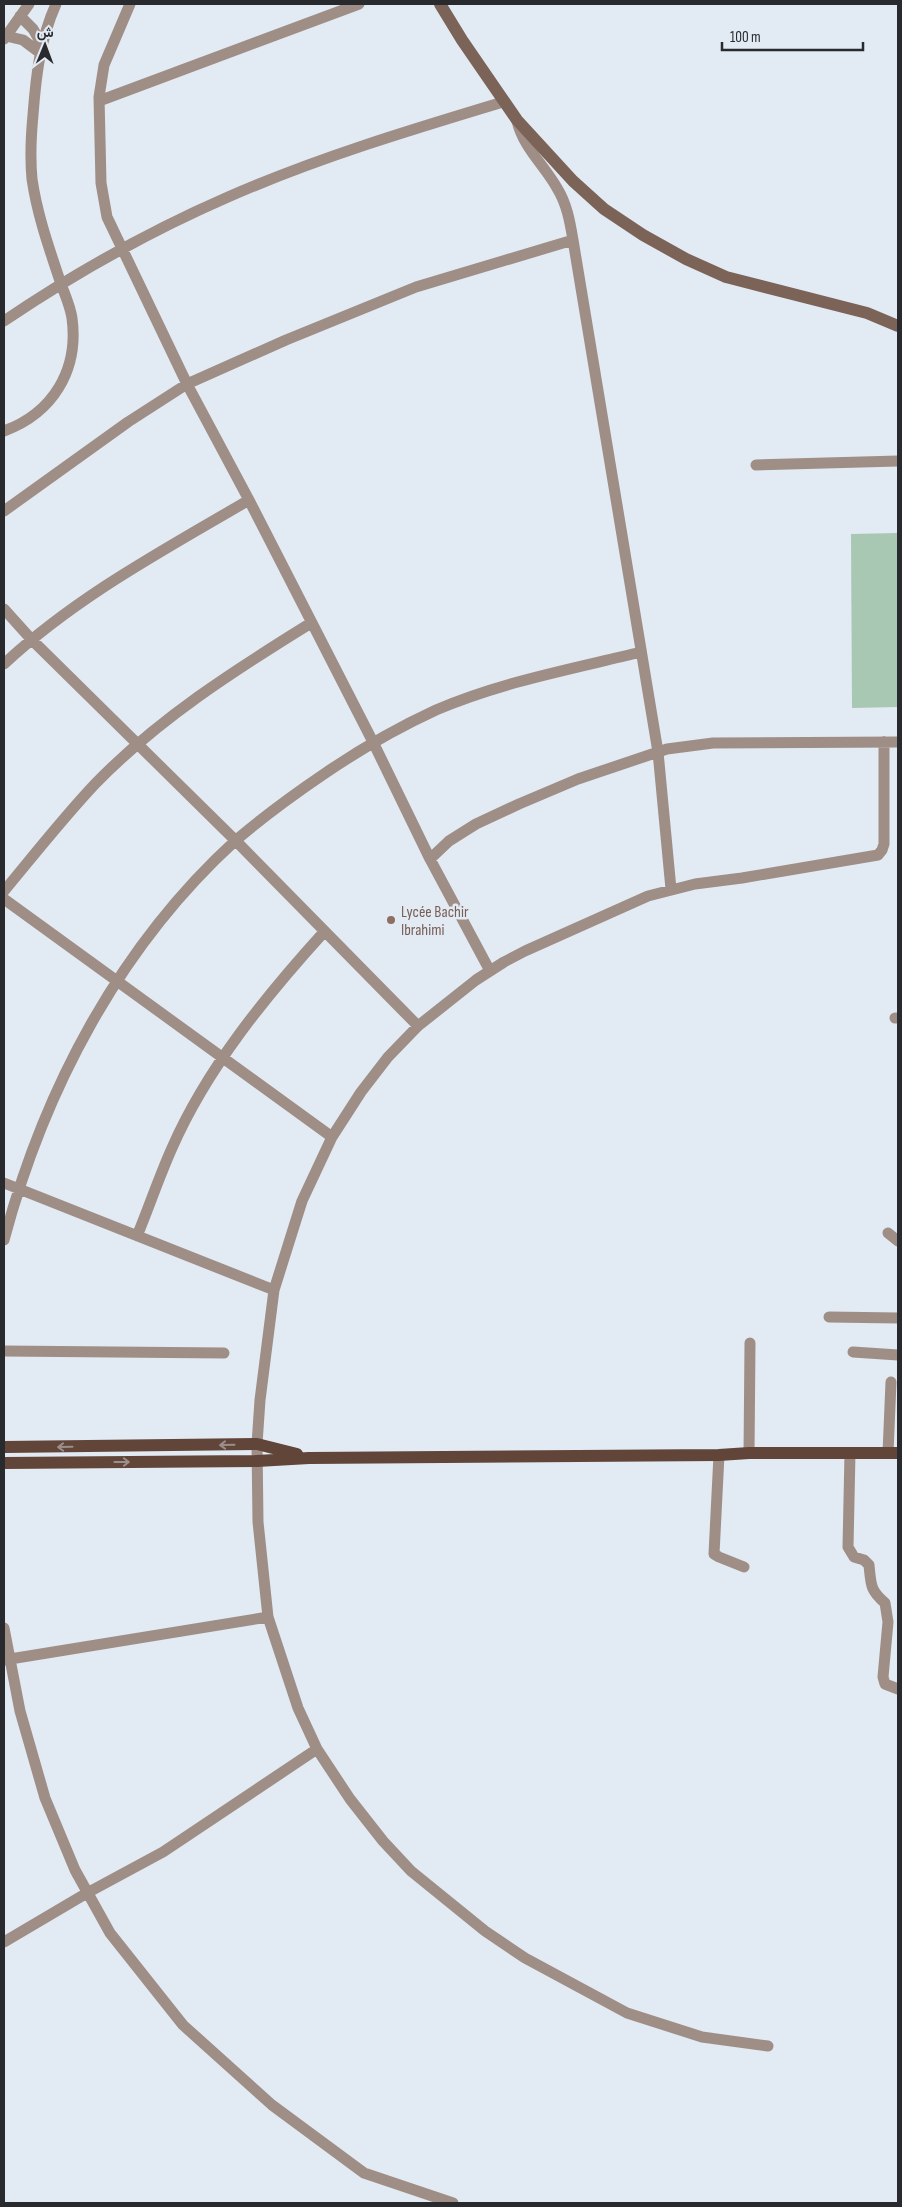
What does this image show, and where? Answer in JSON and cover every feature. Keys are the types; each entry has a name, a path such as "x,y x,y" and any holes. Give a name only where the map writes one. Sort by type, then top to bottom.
{"main road":[{"path":"440,4 503,102 517,120 573,181 604,209 643,235 686,259 726,277 867,313 898,326"},
{"path":"4,1447 258,1444 309,1458"},
{"path":"4,1463 258,1461 309,1458 719,1455 749,1453 893,1453"}],"street":[{"path":"30,4 5,38 27,42 40,48"},
{"path":"4,431 19,425 37,414 50,400 62,384 73,342 72,318 37,206 32,177 32,121 40,48 56,4"},
{"path":"130,4 104,65 99,101 103,191 107,217 121,250 187,384 249,500 373,742 430,859 490,971"},
{"path":"99,101 358,4"},
{"path":"20,16 33,28 40,48"},
{"path":"4,321 61,283 121,250 228,197 309,164 375,141 503,102"},
{"path":"517,120 524,139 552,180 563,200 574,240 658,752 671,890"},
{"path":"4,511 128,422 187,384 286,340 416,287 574,240"},
{"path":"756,465 898,461"},
{"path":"4,664 31,639 86,598 146,559 249,500"},
{"path":"4,609 31,639 236,841 418,1026"},
{"path":"4,891 96,784 138,745 228,674 311,623"},
{"path":"4,1240 18,1189 35,1140 57,1089 79,1046 117,981 168,913 236,841 298,792 373,742 436,710 495,688 641,652"},
{"path":"768,2046 702,2036 627,2013 525,1958 485,1931 411,1870 383,1841 350,1799 318,1749 298,1708 268,1618 258,1522 260,1400 274,1290 302,1201 332,1137 361,1092 388,1057 418,1026 490,971 542,943 648,896 671,890 878,855 883,847 884,742"},
{"path":"430,859 449,841 476,824 578,779 658,752 713,743 898,742"},
{"path":"4,899 332,1137"},
{"path":"137,1236 173,1147 224,1058 285,976 324,932"},
{"path":"4,1183 274,1290"},
{"path":"888,1233 898,1241"},
{"path":"829,1317 898,1318"},
{"path":"749,1453 750,1343"},
{"path":"4,1351 224,1353"},
{"path":"853,1352 898,1355"},
{"path":"891,1382 893,1453"},
{"path":"850,1453 848,1547 854,1558 864,1560 869,1565 871,1586 875,1594 886,1603 888,1622 883,1677 885,1684 898,1689"},
{"path":"719,1455 714,1554 744,1567"},
{"path":"7,1659 268,1618"},
{"path":"4,1628 7,1659 45,1798 75,1870 110,1933 183,2025 272,2105 364,2173 453,2203"},
{"path":"4,1942 87,1893 163,1852 318,1749"}],"green space":[{"path":"898,533 898,707 852,708 851,534"}],"place":[{"name":"Lycée Bachir Ibrahimi","path":"391,920"}]}
